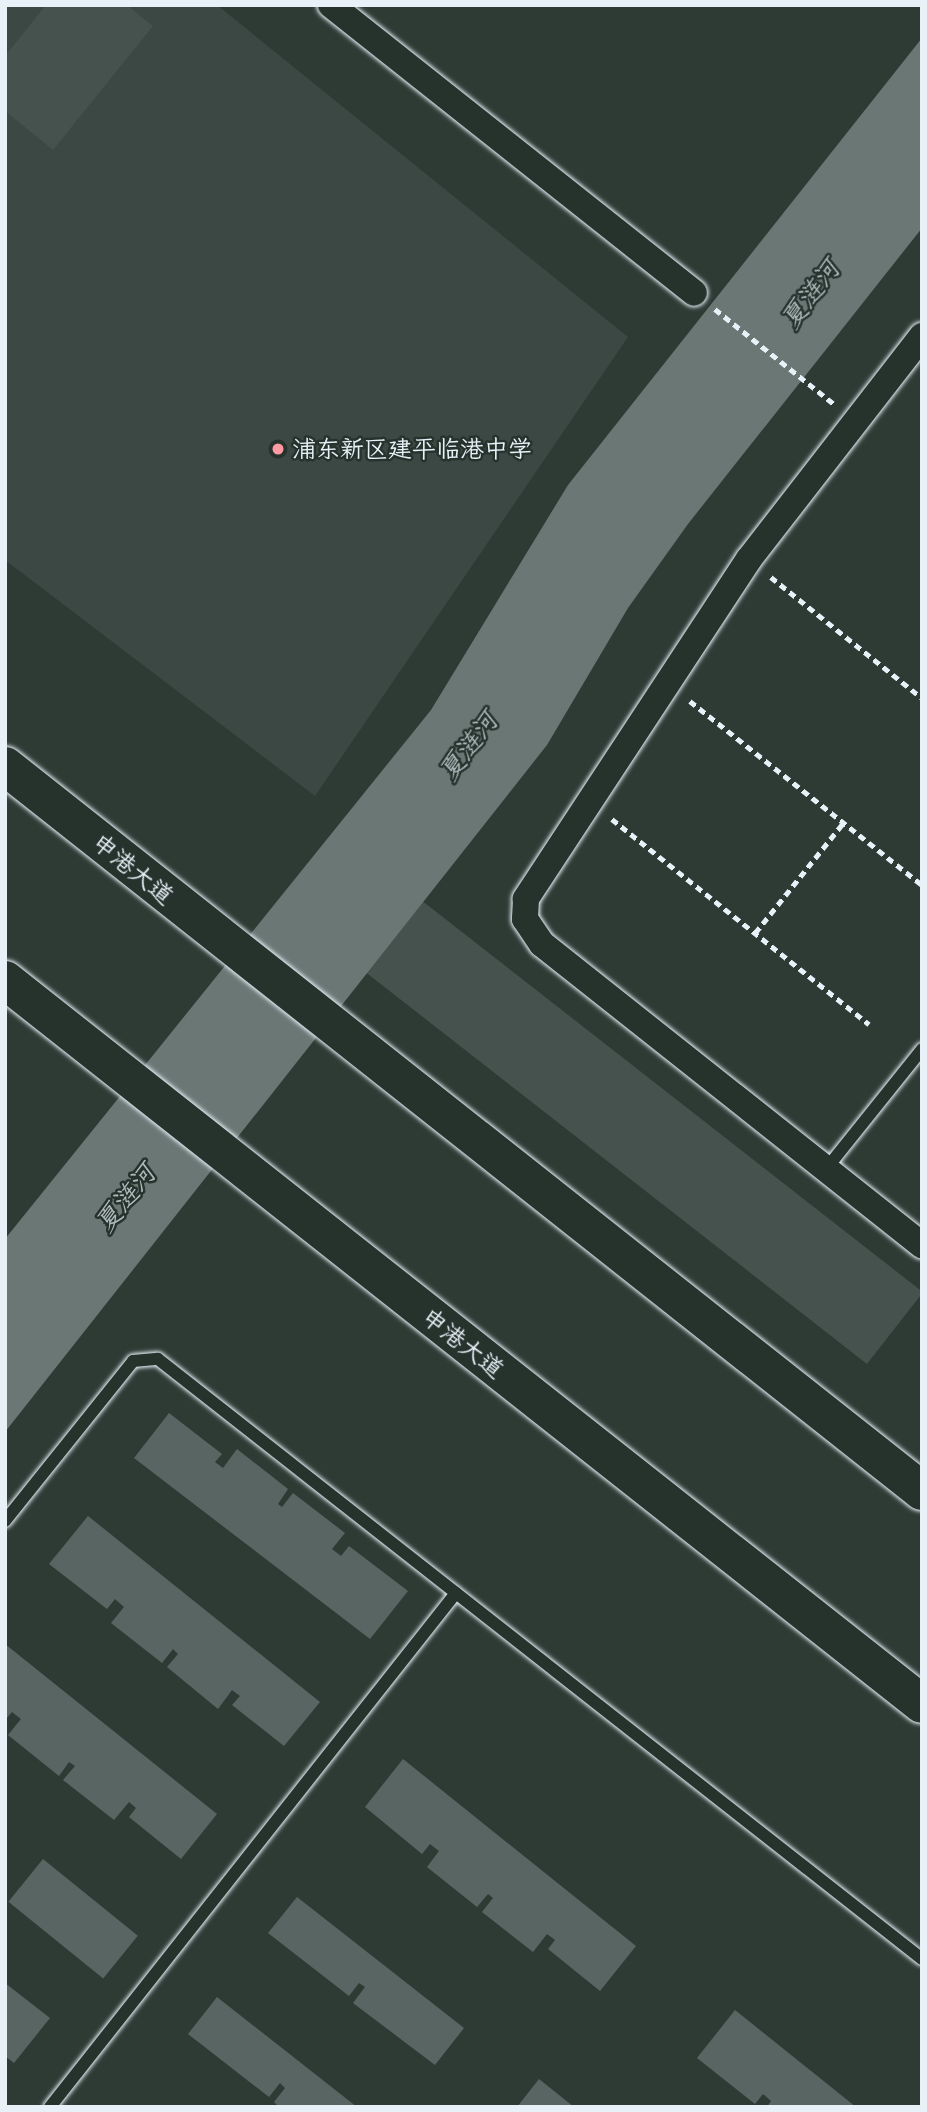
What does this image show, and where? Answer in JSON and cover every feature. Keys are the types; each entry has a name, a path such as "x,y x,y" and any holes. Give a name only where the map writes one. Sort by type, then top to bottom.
{"main road":[{"name":"申港大道","path":"5,766 336,1031 922,1491"},
{"name":"申港大道","path":"5,980 922,1704"}],"street":[{"path":"331,5 694,293"},
{"path":"922,336 749,559 526,900 525,919 542,944 922,1245"}],"lane":[{"path":"826,1169 922,1049"},
{"path":"5,1521 133,1361 158,1359 922,1959"},
{"path":"50,2107 456,1593"}],"path":[{"path":"694,293 819,393"},
{"path":"749,559 922,698"},
{"path":"667,682 922,886"},
{"path":"590,801 869,1024"},
{"path":"755,933 843,823"}],"shaded area":[{"name":"浦东新区建平临港中学","path":"5,5 217,5 628,337 315,796 5,560"},
{"path":"46,5 127,5 153,26 53,150 5,111 5,56"},
{"path":"421,900 922,1291 867,1364 365,972"}],"water":[{"name":"夏涟河","path":"922,38 922,228 688,524 628,608 547,745 5,1432 5,1239 431,710 568,485"}],"building":[{"path":"169,1413 222,1454 215,1462 223,1468 237,1449 288,1489 278,1504 282,1507 293,1493 345,1533 332,1549 341,1556 349,1546 408,1591 370,1639 134,1458"},
{"path":"88,1516 320,1702 284,1746 232,1705 240,1696 232,1690 218,1709 167,1667 178,1654 173,1649 162,1663 111,1623 124,1607 115,1599 107,1609 49,1564"},
{"path":"5,1644 217,1814 181,1859 129,1817 136,1808 129,1802 114,1820 63,1780 75,1766 69,1762 59,1776 8,1735 21,1719 12,1712 5,1720"},
{"path":"403,1759 636,1946 600,1991 548,1949 555,1940 547,1934 533,1952 482,1912 493,1898 488,1894 477,1907 427,1867 439,1851 430,1844 422,1854 365,1807"},
{"path":"43,1859 138,1936 103,1979 8,1902"},
{"path":"297,1897 464,2028 435,2065 353,2003 365,1987 359,1983 349,1996 268,1933"},
{"path":"5,1983 50,2018 14,2063 5,2056"},
{"path":"217,1997 357,2107 279,2107 274,2102 285,2088 280,2083 269,2097 188,2034"},
{"path":"735,2010 856,2107 767,2107 771,2101 763,2094 755,2104 697,2058"},
{"path":"539,2079 574,2107 517,2107"}],"place":[{"name":"浦东新区建平临港中学","path":"278,449"}]}
